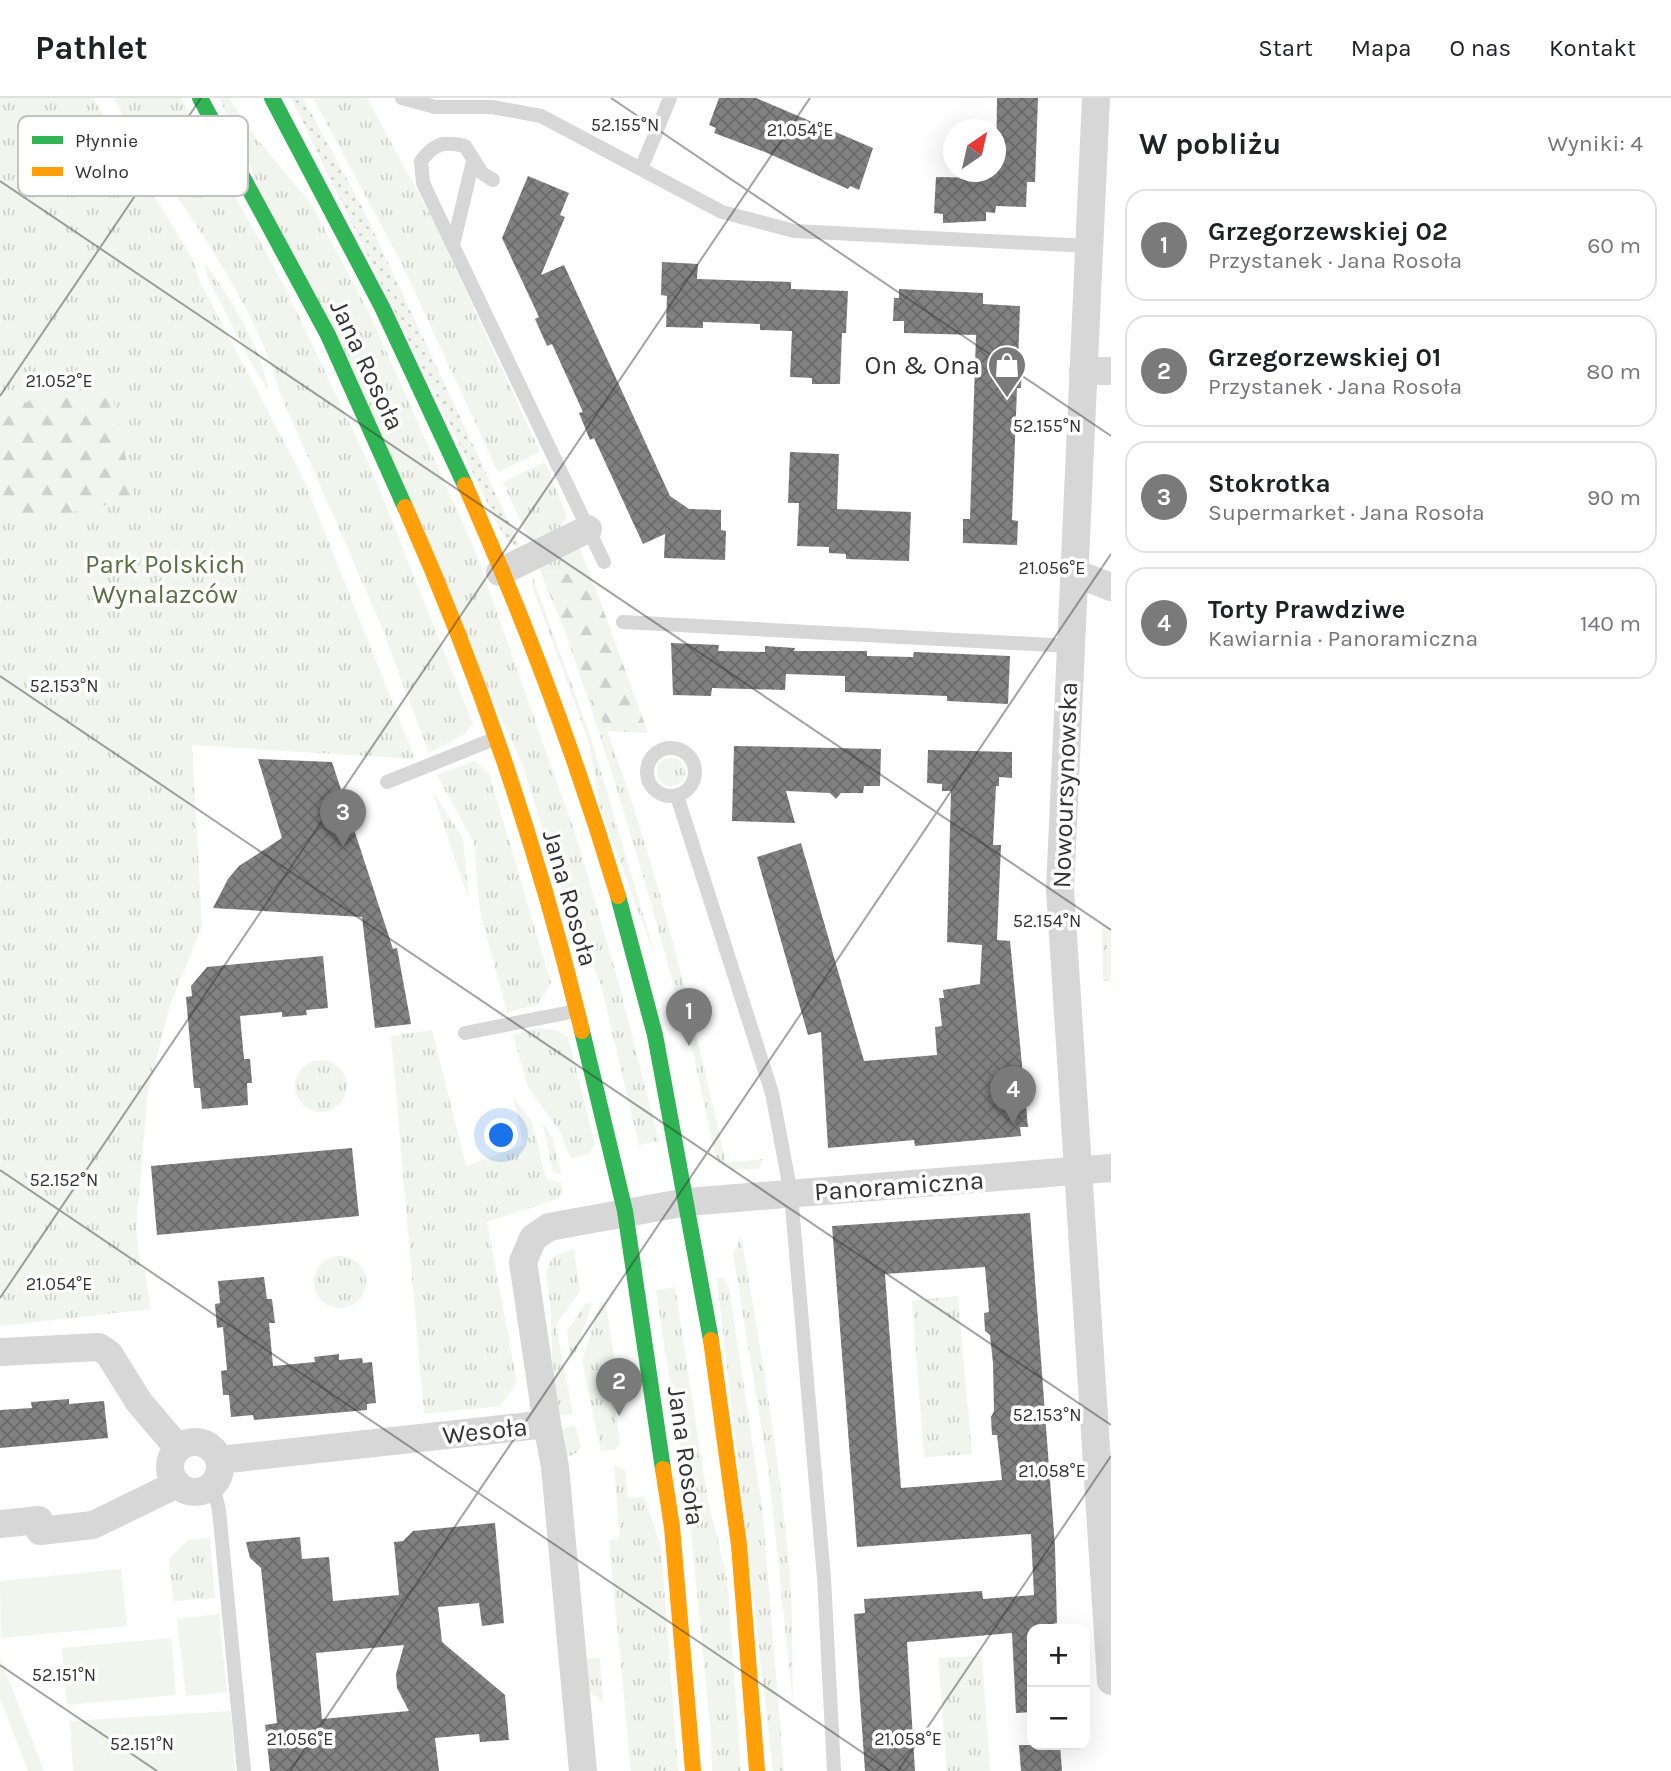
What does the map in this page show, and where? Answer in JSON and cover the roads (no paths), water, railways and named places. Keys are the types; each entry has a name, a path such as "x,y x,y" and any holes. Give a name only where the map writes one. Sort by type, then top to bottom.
{"main road":[{"name":"Jana Rosoła","path":"200,98 210,116"},
{"name":"Jana Rosoła","path":"272,98 371,284 461,476 581,777 640,968 661,1055 723,1413 738,1535 757,1771"},
{"name":"Jana Rosoła","path":"248,187 328,335 436,576 495,738 577,1011 625,1211 672,1527 693,1771"}],"street":[{"name":"Nowoursynowska","path":"1096,98 1060,888 1078,1171 1104,1452 1111,1681"},
{"path":"1083,370 1111,371"},
{"path":"500,572 588,529"},
{"path":"1075,573 1111,587"},
{"name":"Panoramiczna","path":"625,1211 687,1202 1111,1168"},
{"name":"Wesoła","path":"177,1485 195,1492 216,1473 547,1424 523,1271 524,1253 533,1238 549,1227 625,1211"},
{"path":"0,1352 99,1347 109,1354 139,1402 178,1448"},
{"path":"547,1424 555,1467 583,1771"},
{"path":"0,1524 39,1520 40,1531 93,1525 177,1485 170,1466 178,1448 197,1441 215,1450 216,1473"}],"lane":[{"path":"402,98 435,107 492,107 541,116 722,212 794,231 1089,246"},
{"path":"641,169 670,98"},
{"path":"493,180 473,161 465,146 446,141 433,146 421,161 423,183 604,562"},
{"path":"453,245 473,161"},
{"path":"623,622 1070,646"},
{"path":"387,782 495,738"},
{"path":"677,796 772,1093 792,1194 824,1578 834,1771"},
{"path":"465,1033 506,1022 577,1011"},
{"path":"216,1473 244,1771"}],"place":[{"name":"On & Ona","path":"1007,399"},
{"name":"Stokrotka","path":"343,847"},
{"name":"Grzegorzewskiej 02","path":"689,1046"},
{"name":"Torty Prawdziwe","path":"1013,1124"},
{"name":"Grzegorzewskiej 01","path":"619,1416"}],"park label":[{"name":"Park Polskich Wynalazców","path":"165,579"}]}
